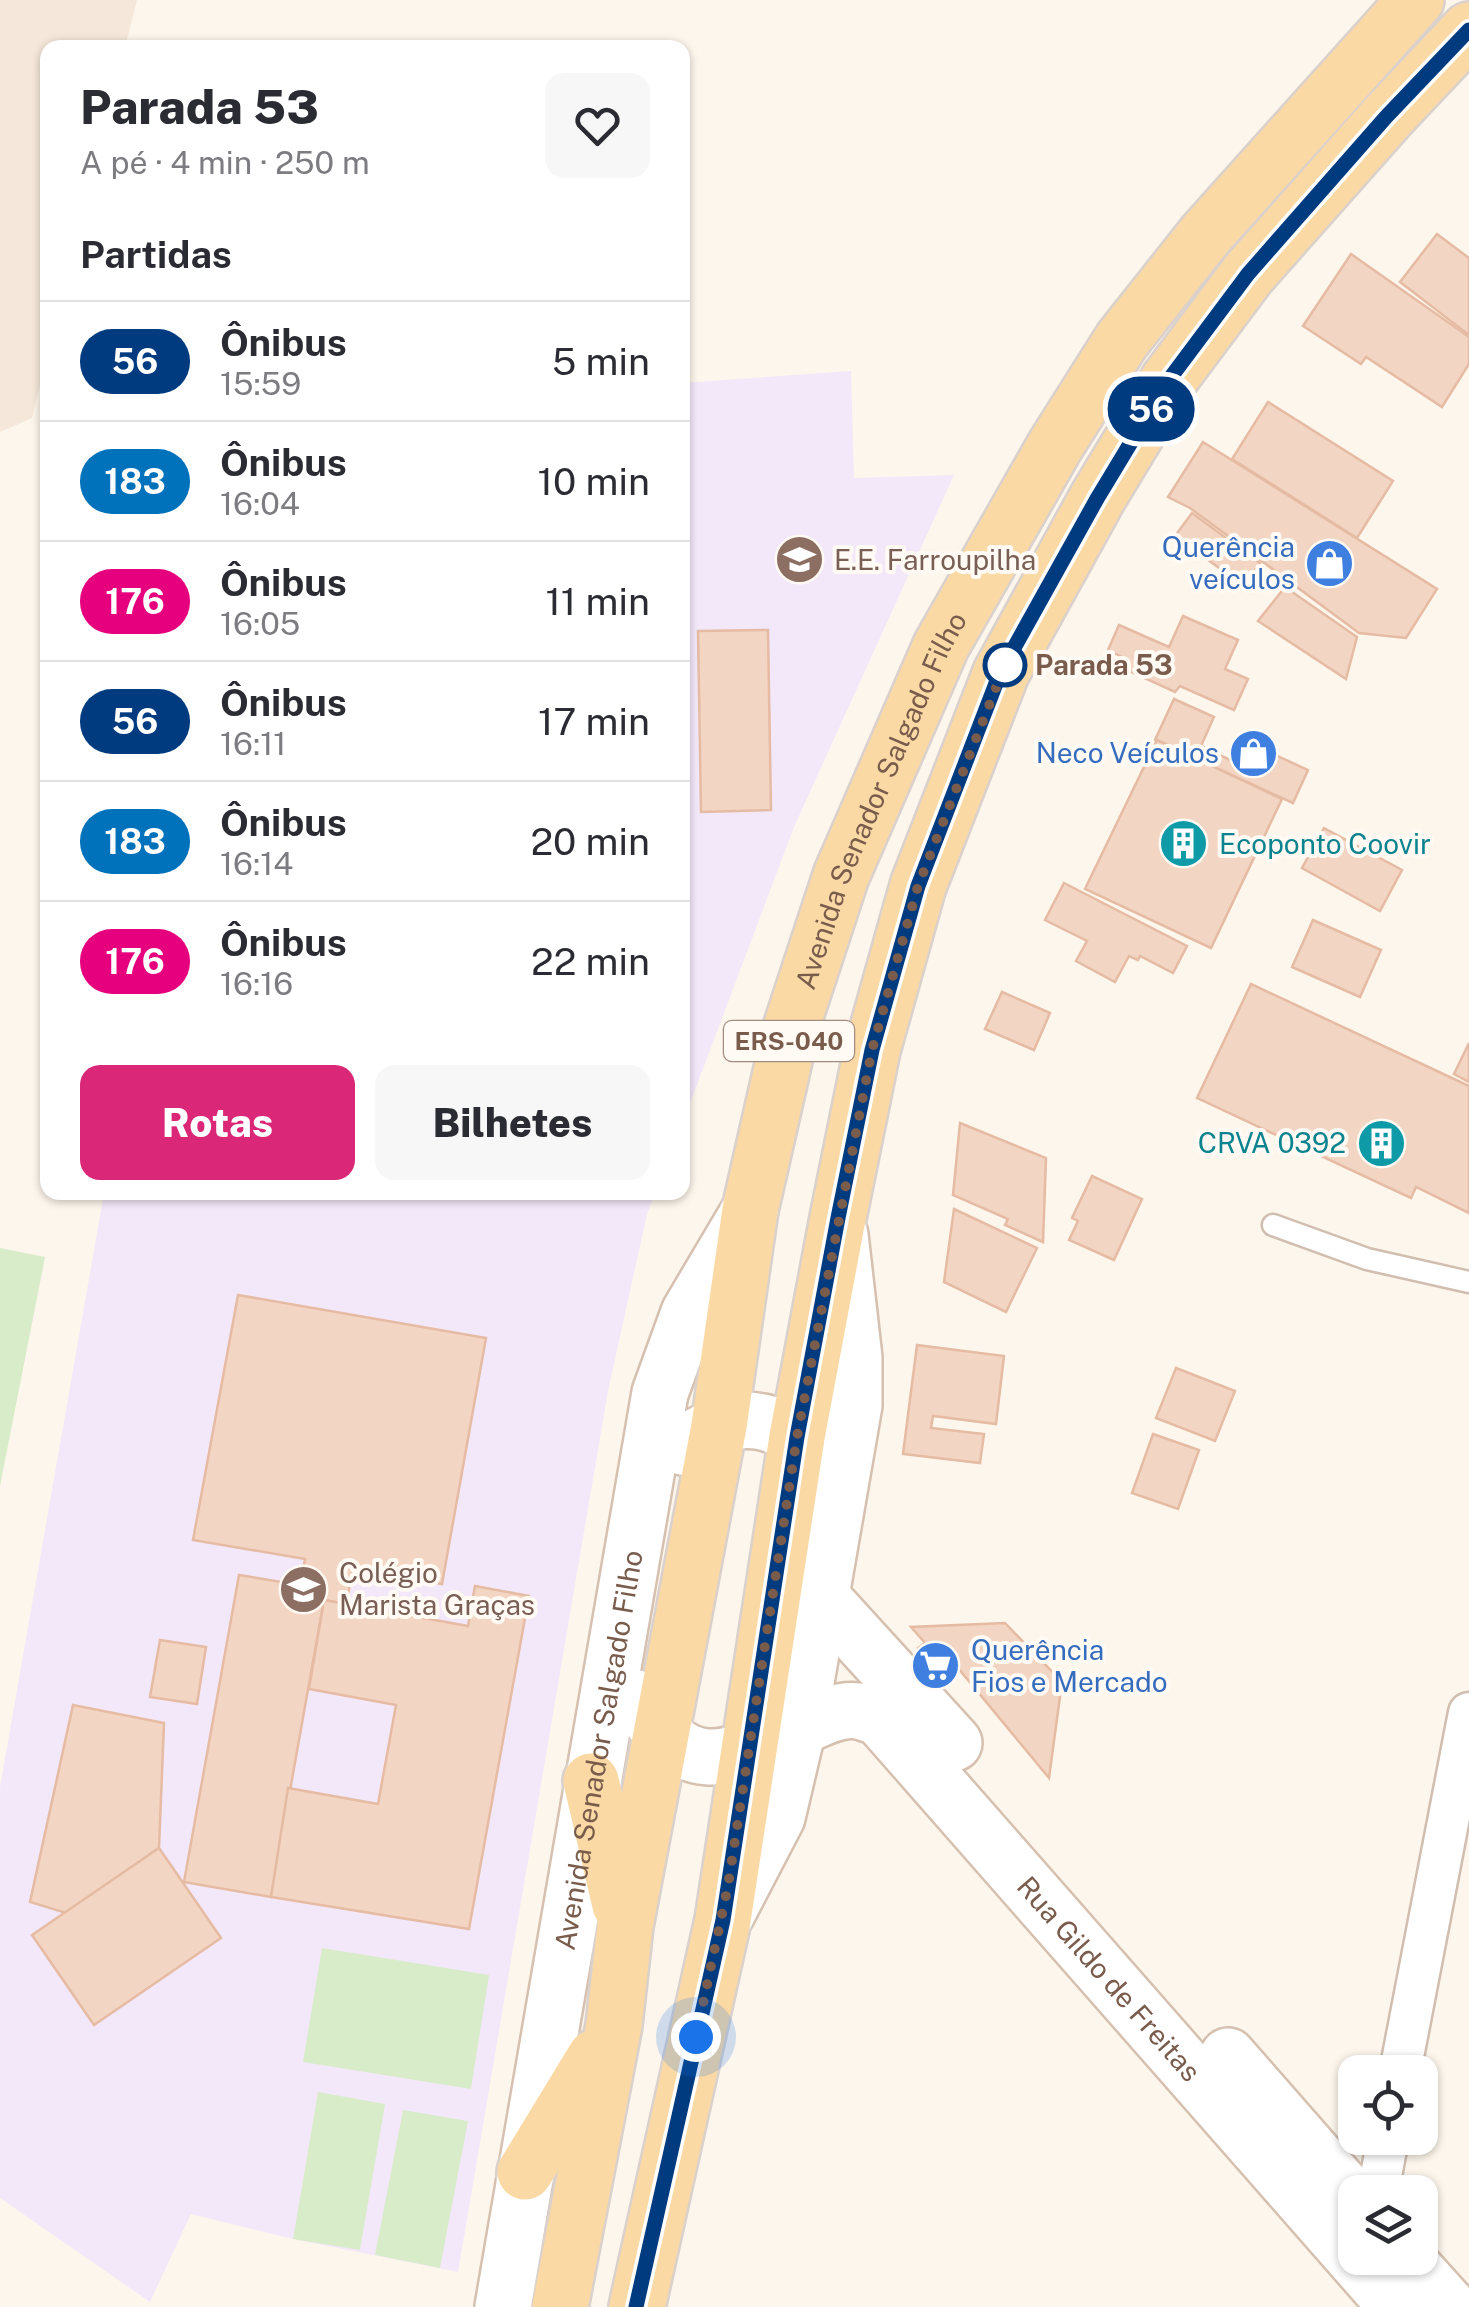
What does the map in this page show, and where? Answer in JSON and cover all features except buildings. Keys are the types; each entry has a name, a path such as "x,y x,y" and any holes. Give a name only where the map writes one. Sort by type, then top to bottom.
{"main road":[{"name":"Avenida Senador Salgado Filho","path":"560,2307 614,2025 625,1926 719,1426 750,1210 792,1025 841,876 941,646 1055,446 1122,340 1206,234 1416,0"},
{"name":"Avenida Senador Salgado Filho","path":"636,2307 723,1920 775,1738 797,1437 872,1050 918,886 1000,673 1168,381 1248,274 1386,117 1469,30"},
{"path":"591,1782 625,1926"},
{"path":"526,2172 614,2025"}],"street":[{"name":"Avenida Senador Salgado Filho","path":"503,2307 660,1393 689,1313 750,1210"},
{"name":"Avenida Senador Salgado Filho","path":"775,1738 821,1598 854,1390 838,1218"},
{"path":"646,1482 693,1439 719,1426 758,1420 797,1437 816,1459 828,1484 835,1517"},
{"name":"Rua Gildo de Freitas","path":"821,1598 917,1728 1379,2280 1449,2307"},
{"path":"618,1638 624,1668 638,1700 661,1736 682,1751 702,1757 725,1756 775,1738"},
{"name":"Rua Gildo de Freitas","path":"775,1738 828,1714 856,1710 917,1728 1338,2182"},
{"path":"1403,2055 1469,1713"}],"lane":[{"path":"1273,1225 1367,1259 1469,1282"}],"shaded area":[{"path":"0,0 137,0 127,40 40,40 40,384 32,418 0,432"},
{"name":"E.E. Farroupilha","path":"851,371 854,478 954,475 794,827 690,1103 690,382"},
{"name":"Colégio Marista Graças","path":"103,1200 652,1200 608,1391 458,2272 191,2214 150,2302 0,2198 0,1787"}],"green space":[{"path":"0,1248 45,1257 0,1486"},
{"path":"322,1948 489,1975 471,2089 303,2062"},
{"path":"318,2092 385,2104 360,2250 293,2239"},
{"path":"403,2110 468,2121 440,2268 375,2255"}],"bus line":[{"name":"56","path":"636,2307 723,1920 797,1437 838,1218 872,1050 918,886 1000,673 1168,381 1248,274 1386,117 1469,30"}],"place":[{"name":"E.E. Farroupilha","path":"799,560"},
{"name":"Querência veículos","path":"1330,563"},
{"name":"Parada 53","path":"1005,665"},
{"name":"Neco Veículos","path":"1254,753"},
{"name":"Ecoponto Coovir","path":"1184,844"},
{"name":"CRVA 0392","path":"1381,1143"},
{"name":"Colégio Marista Graças","path":"304,1589"},
{"name":"Querência Fios e Mercado","path":"936,1666"}],"route":[{"path":"696,2037 723,1920 797,1437 872,1050 918,886 1005,665"}]}
